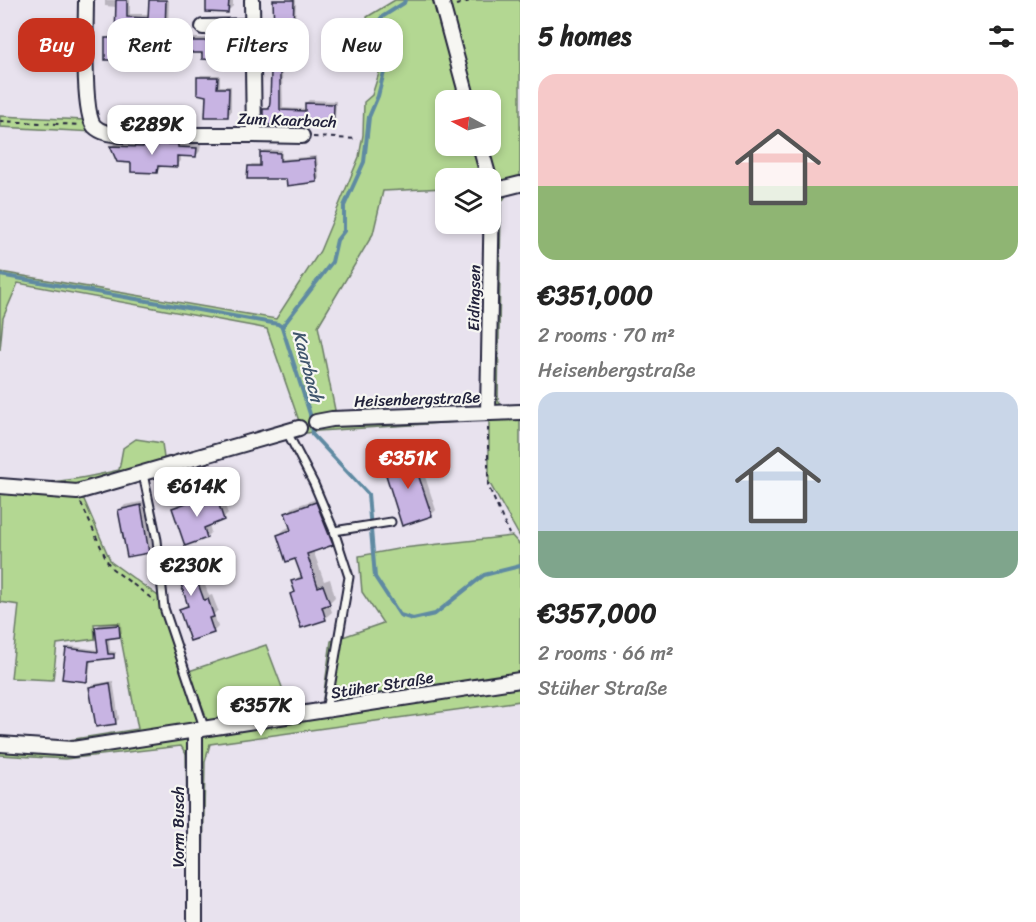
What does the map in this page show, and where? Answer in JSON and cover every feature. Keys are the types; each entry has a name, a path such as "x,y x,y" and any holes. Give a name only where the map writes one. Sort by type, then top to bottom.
{"street":[{"path":"86,0 88,109 95,126"},
{"path":"252,0 253,18"},
{"path":"442,4 465,90"},
{"path":"253,72 254,135"},
{"name":"Zum Kaarbach","path":"95,126 108,133 120,135 302,136"},
{"path":"501,185 520,184"},
{"name":"Eidingsen","path":"488,413 490,234"},
{"name":"Heisenbergstraße","path":"316,422 332,419 520,412"},
{"path":"0,486 76,492 293,430"},
{"name":"Stüher Straße","path":"0,744 73,749 520,680"},
{"name":"Vorm Busch","path":"195,922 200,731"}],"lane":[{"path":"293,430 334,531 349,577 326,711"},
{"path":"143,474 157,540 164,608 200,731"},
{"path":"334,531 391,522"}],"path":[{"path":"442,4 473,0"},
{"path":"0,121 95,126"},
{"name":"Zum Kaarbach","path":"302,136 358,139"},
{"path":"488,413 488,485 509,534"},
{"path":"76,492 110,567 164,608"}],"green space":[{"path":"395,0 520,0 520,188 509,191 501,203 501,168 435,168 435,188 383,191 373,234 318,326 336,415 476,409 483,402 488,234 501,234 498,401 504,408 520,407 520,537 489,482 489,420 318,431 295,435 82,495 111,562 165,601 189,671 266,645 291,711 327,705 323,699 331,641 383,623 362,592 359,556 403,548 512,536 520,545 520,701 210,744 205,762 202,922 189,922 186,754 181,746 65,759 0,755 0,737 56,742 138,729 118,623 94,624 95,639 57,644 53,680 11,678 19,605 0,602 0,479 46,482 87,477 119,470 123,448 136,439 162,443 164,458 299,421 267,329 18,283 3,318 0,350 0,272 276,319 320,251 359,157 363,135 364,102 372,95 379,72 403,72 403,18 367,18","holes":["189,672 205,713 196,714 183,675"]},
{"path":"0,116 84,120 94,132 0,127"}],"building":[{"path":"116,0 127,0 127,17 148,18 116,18"},
{"path":"149,0 166,0 165,18 148,18"},
{"path":"206,0 229,0 228,13 206,12"},
{"path":"273,0 294,0 293,18 274,18"},
{"path":"105,38 107,38 107,60 105,60"},
{"path":"193,41 205,41 205,59 202,59 202,53 193,53"},
{"path":"271,72 280,72 280,110 305,111 305,103 334,104 333,127 316,126 316,121 280,119 280,125 263,125 263,109 269,109"},
{"path":"197,77 218,77 217,88 229,88 228,117 205,117 206,96 197,94"},
{"path":"143,144 178,144 178,147 197,148 196,157 177,156 177,167 158,166 157,173 131,172 131,163 117,162 110,146 143,147"},
{"path":"260,152 280,153 280,161 315,158 317,182 287,186 286,179 247,179 248,166 260,166"},
{"path":"410,450 432,516 402,526 386,475 397,472 391,456"},
{"path":"215,493 224,520 204,528 207,538 185,546 172,508"},
{"path":"316,502 333,545 307,554 318,587 323,585 330,604 322,607 326,620 301,628 290,594 295,592 291,581 302,578 295,559 286,562 277,535 291,530 285,513"},
{"path":"141,505 149,553 127,557 118,510"},
{"path":"192,553 200,573 195,575 204,600 208,599 214,617 209,618 214,633 190,641 179,609 188,606 180,581 170,584 165,563"},
{"path":"119,625 120,637 106,639 108,654 114,654 114,658 89,661 87,682 62,679 66,648 98,652 95,627"},
{"path":"110,683 116,724 96,727 89,687"}],"waterway":[{"name":"Kaarbach","path":"405,0 404,3 382,17 376,25 375,43 385,68 378,96 369,117 364,162 344,206 344,231 337,240 332,262 282,327 310,414 312,434 368,494 375,577 400,615 413,619 435,614 484,575 520,566"},
{"path":"0,275 278,324 282,327"}]}
